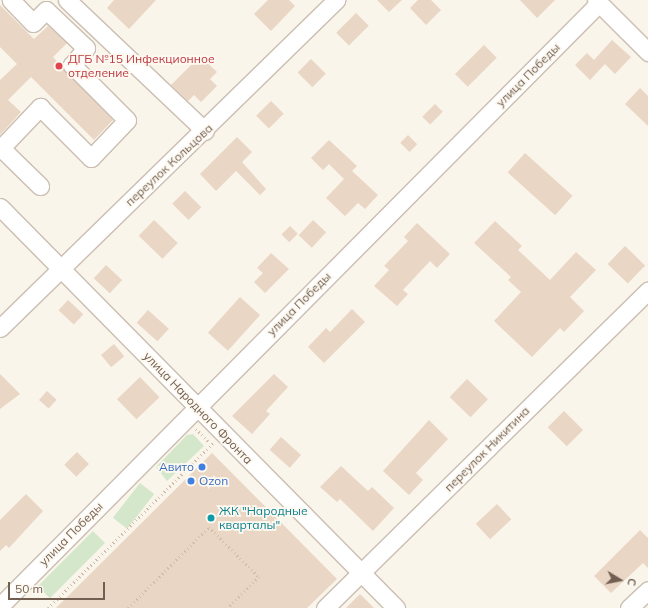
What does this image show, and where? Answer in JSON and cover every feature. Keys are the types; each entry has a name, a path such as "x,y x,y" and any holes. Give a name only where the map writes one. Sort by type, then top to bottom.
{"street":[{"path":"11,0 33,23 46,10 86,48 72,65 127,120 91,158 40,107 0,148 40,186"},
{"name":"переулок Кольцова","path":"0,328 60,267 205,131 336,0"},
{"path":"72,2 205,131"},
{"path":"598,2 648,52"},
{"name":"улица Победы","path":"0,606 598,2"},
{"name":"улица Народного Фронта","path":"0,207 360,574 396,608"},
{"name":"переулок Никитина","path":"325,608 648,291"},
{"path":"630,608 648,590"}],"path":[{"path":"48,608 212,445 219,429"},
{"path":"128,608 209,527 259,577 228,608"}],"green space":[{"path":"193,434 204,446 167,481 156,467 187,435"},
{"path":"140,483 154,494 127,529 113,518"},
{"path":"93,531 105,543 50,598 38,586"}],"building":[{"path":"114,0 156,0 129,29 107,8"},
{"path":"268,0 289,0 295,6 271,31 254,14"},
{"path":"377,0 402,0 389,12"},
{"path":"418,0 431,0 441,10 426,25 410,8"},
{"path":"520,0 555,0 537,18"},
{"path":"0,5 34,39 48,26 67,43 53,57 113,120 94,140 31,77 8,100 21,112 0,135 0,80 17,64 0,47"},
{"path":"356,13 369,26 349,46 336,33"},
{"path":"612,40 631,57 615,74 605,64 590,80 575,65 587,53 594,60"},
{"path":"484,45 497,58 468,87 455,74"},
{"path":"200,56 217,72 210,79 217,86 201,102 194,95 188,101 171,85"},
{"path":"311,59 326,74 312,87 298,72"},
{"path":"640,88 648,96 648,126 625,104"},
{"path":"271,101 284,114 269,129 256,116"},
{"path":"435,104 443,112 430,125 422,117"},
{"path":"408,135 417,144 409,152 400,143"},
{"path":"237,137 252,152 242,162 266,189 260,195 236,171 216,191 200,174"},
{"path":"329,140 357,166 352,171 378,195 365,209 358,203 345,216 326,198 344,179 329,164 323,170 311,158"},
{"path":"525,153 573,196 555,215 508,172"},
{"path":"185,191 201,207 189,220 172,204"},
{"path":"154,220 178,243 162,259 139,236"},
{"path":"313,220 326,232 312,248 299,235"},
{"path":"495,221 522,246 518,250 550,280 576,252 596,270 570,297 584,311 564,332 560,328 532,357 494,321 521,292 508,280 511,277 474,243"},
{"path":"417,223 450,254 437,268 430,261 403,290 408,294 397,306 374,286 389,270 384,266 408,241 404,237"},
{"path":"290,226 298,234 289,242 282,234"},
{"path":"625,246 645,265 628,283 608,264"},
{"path":"271,253 289,269 265,293 254,282 263,273 257,268"},
{"path":"106,265 122,280 110,293 94,278"},
{"path":"240,297 260,315 228,351 208,333"},
{"path":"68,300 83,314 74,325 58,310"},
{"path":"352,309 365,322 324,363 308,347 326,328 330,332"},
{"path":"148,310 169,329 157,341 137,323"},
{"path":"114,344 124,356 111,367 101,355"},
{"path":"0,374 20,394 0,409"},
{"path":"274,374 288,387 266,411 270,414 252,434 232,416"},
{"path":"140,377 159,397 136,419 117,399"},
{"path":"467,379 488,399 470,417 450,397"},
{"path":"47,391 57,400 49,409 39,400"},
{"path":"564,411 583,430 567,446 548,427"},
{"path":"429,420 448,439 416,473 423,480 409,495 383,471"},
{"path":"281,437 301,455 290,468 270,450"},
{"path":"77,452 89,464 76,477 64,465"},
{"name":"ЖК \"Народные кварталы\"","path":"212,453 337,579 307,608 56,608"},
{"path":"341,466 368,491 372,487 394,508 373,531 340,499 337,502 320,487"},
{"path":"26,494 43,511 9,548 6,545 0,551 0,520"},
{"path":"497,504 511,519 490,539 476,524"},
{"path":"640,530 648,538 648,568 643,563 611,593 594,576"},
{"path":"360,594 374,608 346,608"}],"place":[{"name":"ДГБ №15 Инфекционное отделение","path":"59,66"},
{"name":"Авито","path":"202,467"},
{"name":"Ozon","path":"191,481"},
{"name":"ЖК \"Народные кварталы\"","path":"211,518"}]}
